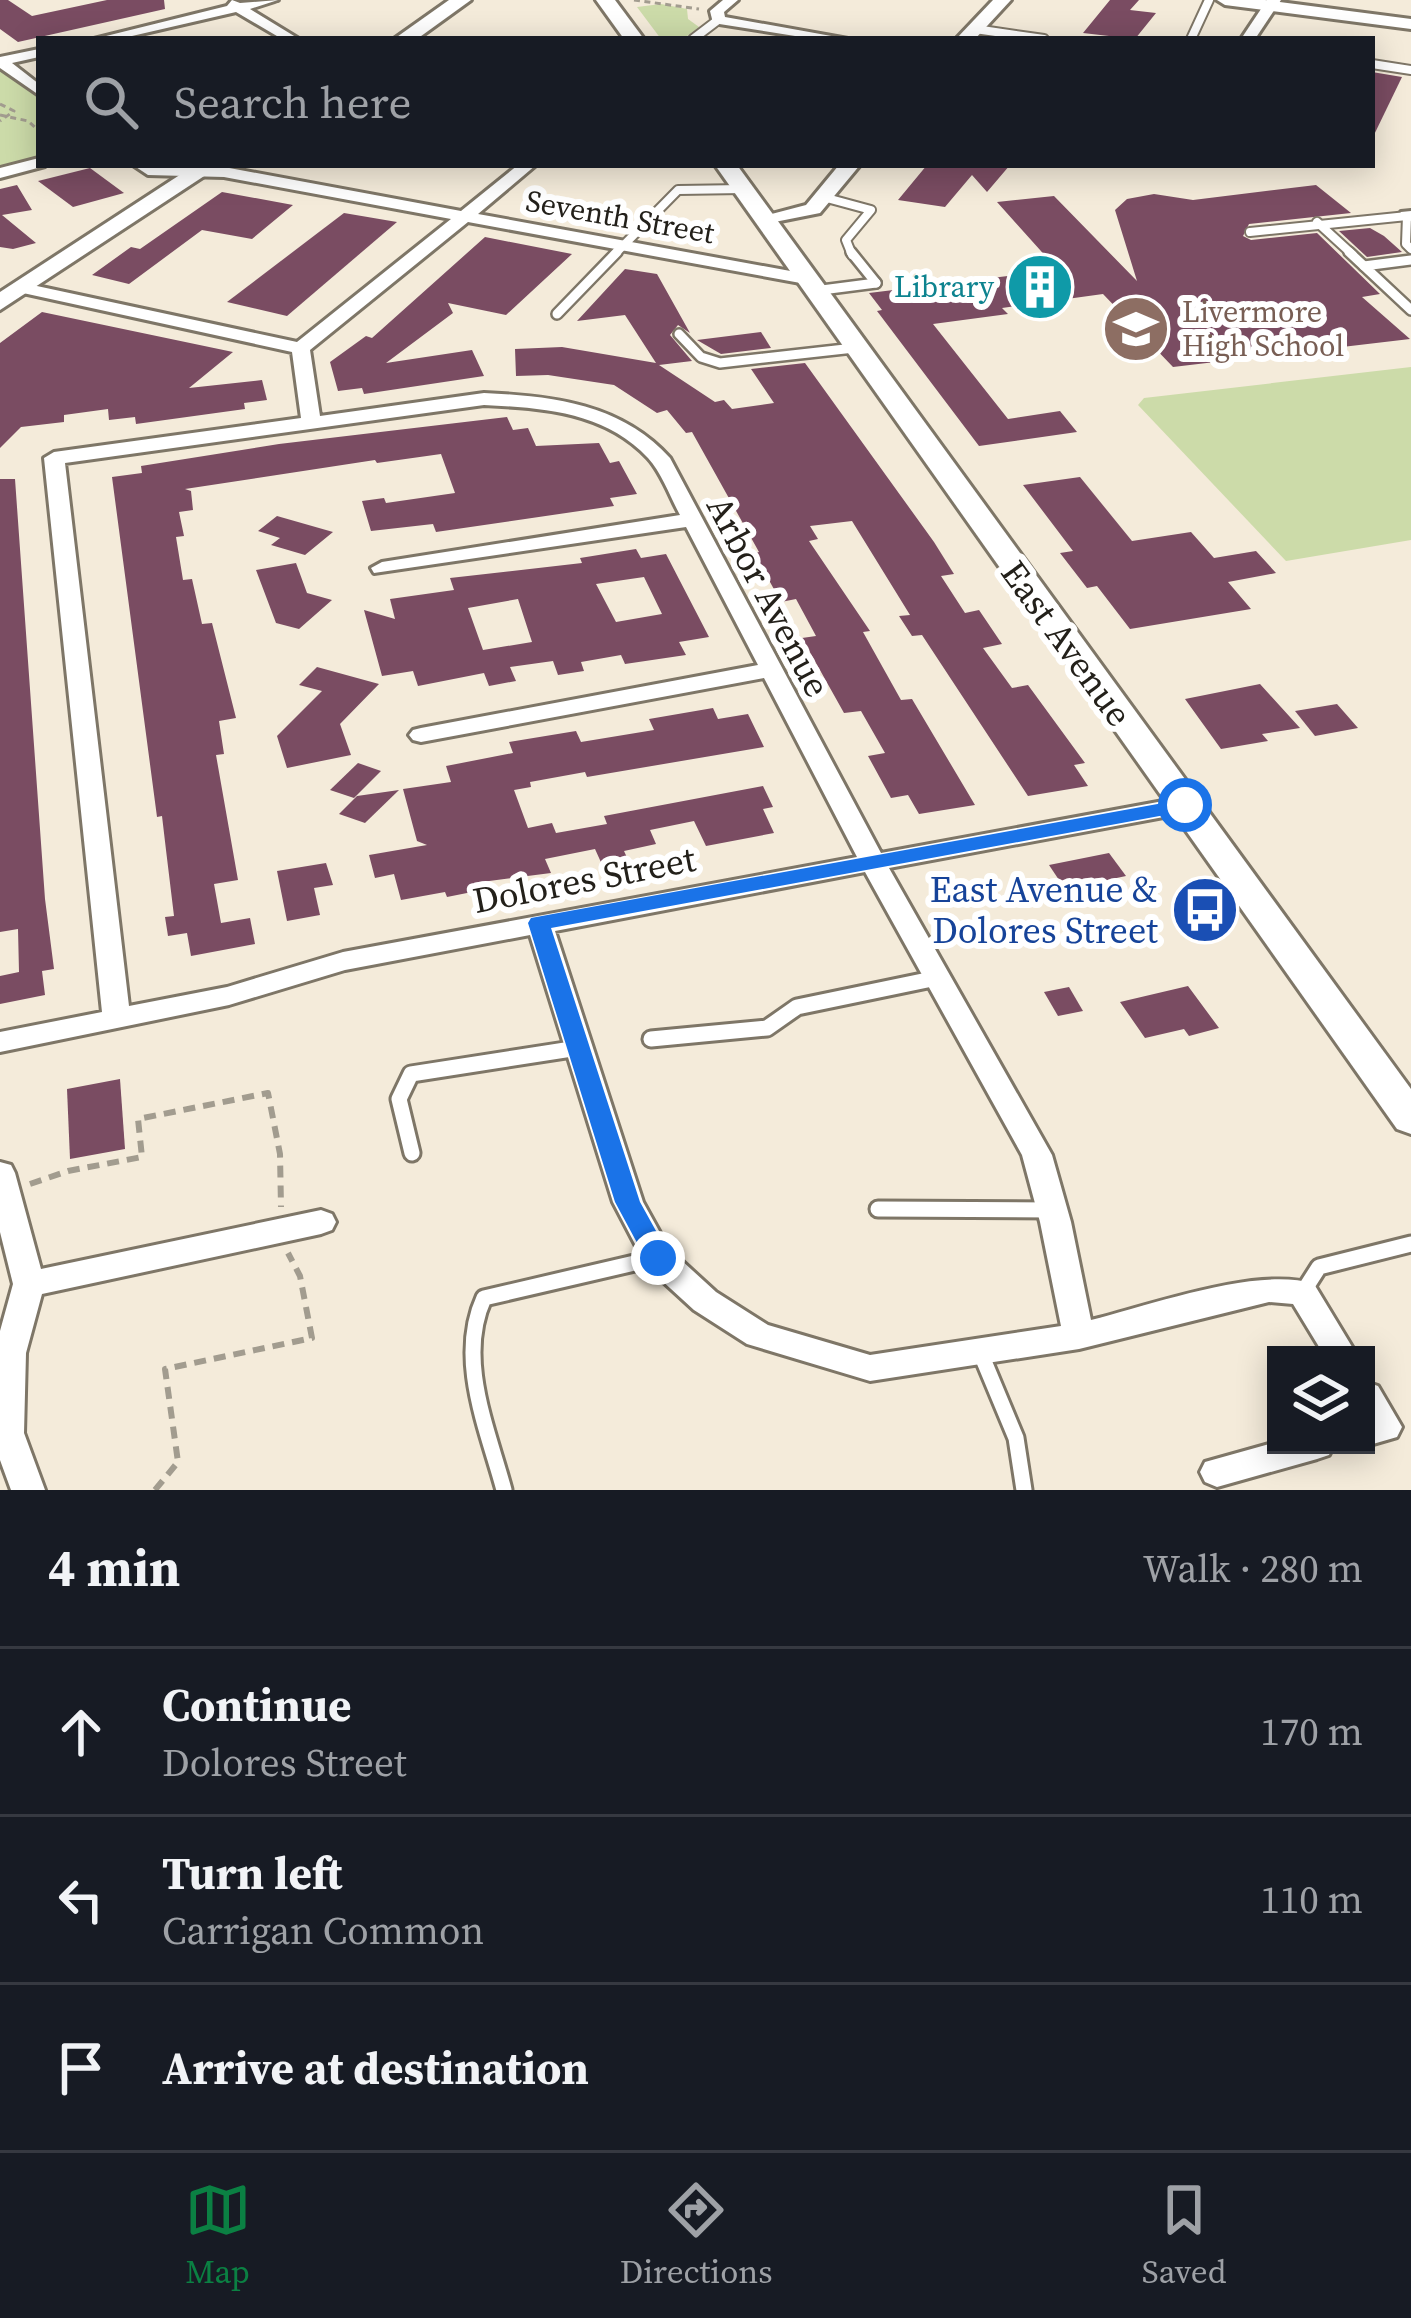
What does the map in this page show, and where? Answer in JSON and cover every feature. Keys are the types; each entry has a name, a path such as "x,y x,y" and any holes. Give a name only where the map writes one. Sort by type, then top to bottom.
{"main road":[{"path":"408,36 462,0"},
{"path":"606,1 632,36"},
{"path":"0,303 205,168"},
{"name":"East Avenue","path":"728,168 1185,805 1404,1099"}],"street":[{"path":"112,36 231,4 271,0"},
{"path":"595,0 606,1"},
{"path":"730,0 717,11 718,20 822,36"},
{"path":"969,36 1004,0"},
{"path":"1226,0 1411,24"},
{"path":"1250,36 1272,3"},
{"path":"231,4 287,36"},
{"path":"0,62 36,54"},
{"path":"0,62 36,89"},
{"path":"0,173 36,165"},
{"name":"Seventh Street","path":"145,168 205,168 624,245 810,285"},
{"path":"301,348 524,168"},
{"path":"754,204 813,209 848,168"},
{"path":"23,288 301,348"},
{"path":"301,348 310,421"},
{"name":"Arbor Avenue","path":"117,1019 54,458 484,399 599,414 630,430 659,458 873,863 1037,1155 1054,1210 1058,1249 1079,1336"},
{"path":"382,568 692,520"},
{"path":"421,735 769,670"},
{"name":"Dolores Street","path":"0,1042 229,996 343,962 1185,805"},
{"path":"539,923 628,1202 658,1258 705,1301 758,1335 870,1368 1079,1336 1269,1289 1303,1293 1335,1346"},
{"path":"0,1173 29,1284 10,1354 7,1433 28,1490"},
{"path":"29,1284 321,1222"},
{"path":"1216,1472 1283,1454"}],"lane":[{"path":"1192,36 1209,0"},
{"path":"697,36 718,20"},
{"path":"1375,64 1411,70"},
{"path":"557,314 681,189 754,204"},
{"path":"810,285 876,283 852,256 846,240 871,210 827,193"},
{"path":"1250,232 1409,216 1406,244 1411,249"},
{"path":"1317,222 1411,310"},
{"path":"1364,266 1411,260"},
{"path":"1395,295 1411,293"},
{"path":"679,334 701,357 720,362 854,348"},
{"path":"651,1039 767,1028 797,1007 937,978"},
{"path":"412,1153 400,1099 411,1074 579,1048"},
{"path":"878,1210 1054,1210"},
{"path":"1303,1293 1319,1267 1411,1244"},
{"path":"504,1490 470,1347 472,1314 484,1298 658,1258"},
{"path":"981,1354 1016,1438 1024,1490"}],"path":[{"path":"634,0 694,8"},
{"path":"0,104 12,107 9,116"},
{"path":"0,118 28,121 36,128"}],"green space":[{"path":"661,4 687,9 688,19 699,27 687,36 659,36 637,7"},
{"path":"0,62 36,89 36,164 0,173"},
{"path":"1411,367 1411,540 1286,561 1138,405 1144,398"}],"building":[{"path":"0,0 32,16 107,0 164,0 165,9 18,42 0,29"},
{"path":"1110,0 1139,0 1130,10 1156,13 1137,36 1083,33"},
{"path":"1375,72 1402,77 1375,133"},
{"path":"90,168 124,193 73,207 38,181"},
{"path":"925,168 1007,168 987,192 972,175 945,207 898,200"},
{"path":"17,185 32,210 2,215 36,243 0,247 0,189"},
{"path":"1316,185 1351,213 1249,224 1243,236 1251,240 1317,233 1380,294 1362,297 1410,339 1173,367 1103,294 1002,308 1008,314 933,324 1008,419 1060,411 1077,432 979,446 877,311 882,310 869,293 1058,270 997,202 1054,196 1137,281 1115,210 1127,199 1154,194 1193,200"},
{"path":"222,192 293,205 252,239 202,230 129,284 92,275 131,247 140,249"},
{"path":"344,213 397,222 287,316 227,302"},
{"path":"1370,228 1402,252 1367,257 1339,231"},
{"path":"485,237 572,254 506,315 448,303 453,313 386,363 472,350 484,376 364,394 362,388 338,391 330,362 366,336 372,338"},
{"path":"625,269 657,274 690,333 678,325 670,335 692,361 659,365 715,402 724,400 732,409 774,403 751,369 805,363 934,542 954,574 941,576 965,613 979,610 1002,644 983,648 1012,688 1028,685 1085,763 1074,765 1088,786 1028,796 922,635 912,636 899,616 910,615 852,521 810,526 818,539 809,541 870,631 863,632 901,700 912,699 975,805 919,814 908,795 891,798 868,756 885,753 861,711 844,713 802,638 816,636 796,599 781,602 754,553 759,552 692,432 686,433 667,410 657,413 614,385 548,375 516,376 515,349 562,347 656,363 625,315 577,321"},
{"path":"42,312 233,352 189,388 262,380 267,400 244,403 245,409 136,424 135,417 109,420 108,409 64,415 64,422 21,427 0,448 0,343"},
{"path":"761,332 771,348 721,354 697,340"},
{"path":"507,417 513,430 528,428 536,446 599,443 610,463 619,461 637,494 610,498 614,506 436,532 433,524 371,531 362,501 384,498 386,503 455,493 441,454 185,489 191,491 193,510 179,512 184,536 176,537 183,580 192,579 202,624 212,623 236,718 219,721 224,754 216,755 238,880 214,884 221,923 250,918 255,944 191,956 187,933 168,936 165,917 174,916 162,816 157,817 112,477 142,473 141,466 279,444"},
{"path":"1080,477 1132,541 1191,532 1214,558 1256,551 1276,573 1228,582 1251,609 1130,629 1097,586 1087,588 1060,553 1073,551 1023,485"},
{"path":"0,479 15,479 54,969 42,971 45,995 0,1004 0,976 19,972 18,929 0,932"},
{"path":"277,516 333,532 305,555 271,545 280,538 258,531"},
{"path":"636,549 641,558 666,554 709,637 679,642 686,655 625,664 621,655 581,662 584,671 558,675 553,661 510,667 516,681 489,686 484,673 418,686 413,671 382,676 364,610 395,619 390,599 454,590 450,578 582,563 580,558","holes":["644,577 662,614 616,622 596,584","518,599 532,642 483,650 468,608"]},
{"path":"296,563 307,593 332,600 299,629 276,623 256,570"},
{"path":"317,667 379,684 340,724 351,755 287,768 277,736 322,691 299,685"},
{"path":"1260,684 1300,728 1262,734 1268,741 1221,749 1185,699"},
{"path":"1337,704 1358,728 1315,736 1295,711"},
{"path":"713,708 718,719 748,714 764,747 530,782 531,787 514,790 528,828 552,823 556,833 607,824 604,816 763,786 773,807 763,809 774,833 706,846 694,821 650,830 656,844 624,851 630,864 604,869 595,849 545,859 551,873 474,883 477,891 447,897 445,892 401,900 394,874 375,878 369,855 427,845 417,841 403,789 451,782 446,766 513,753 509,742 576,731 581,742 654,730 649,719"},
{"path":"358,763 381,771 354,798 330,790"},
{"path":"399,790 365,823 339,814 357,796"},
{"path":"1109,853 1126,876 1065,889 1049,865"},
{"path":"326,863 333,885 314,888 320,915 287,921 277,871"},
{"path":"1188,986 1219,1028 1189,1036 1184,1029 1145,1038 1120,1002"},
{"path":"1069,987 1083,1011 1058,1016 1044,992"},
{"path":"120,1079 125,1149 70,1159 67,1089"}],"place":[{"name":"Library","path":"1040,287"},
{"name":"Livermore High School","path":"1136,329"},
{"name":"East Avenue & Dolores Street","path":"1205,910"}],"route":[{"path":"658,1258 628,1202 539,923 1185,805"}]}
